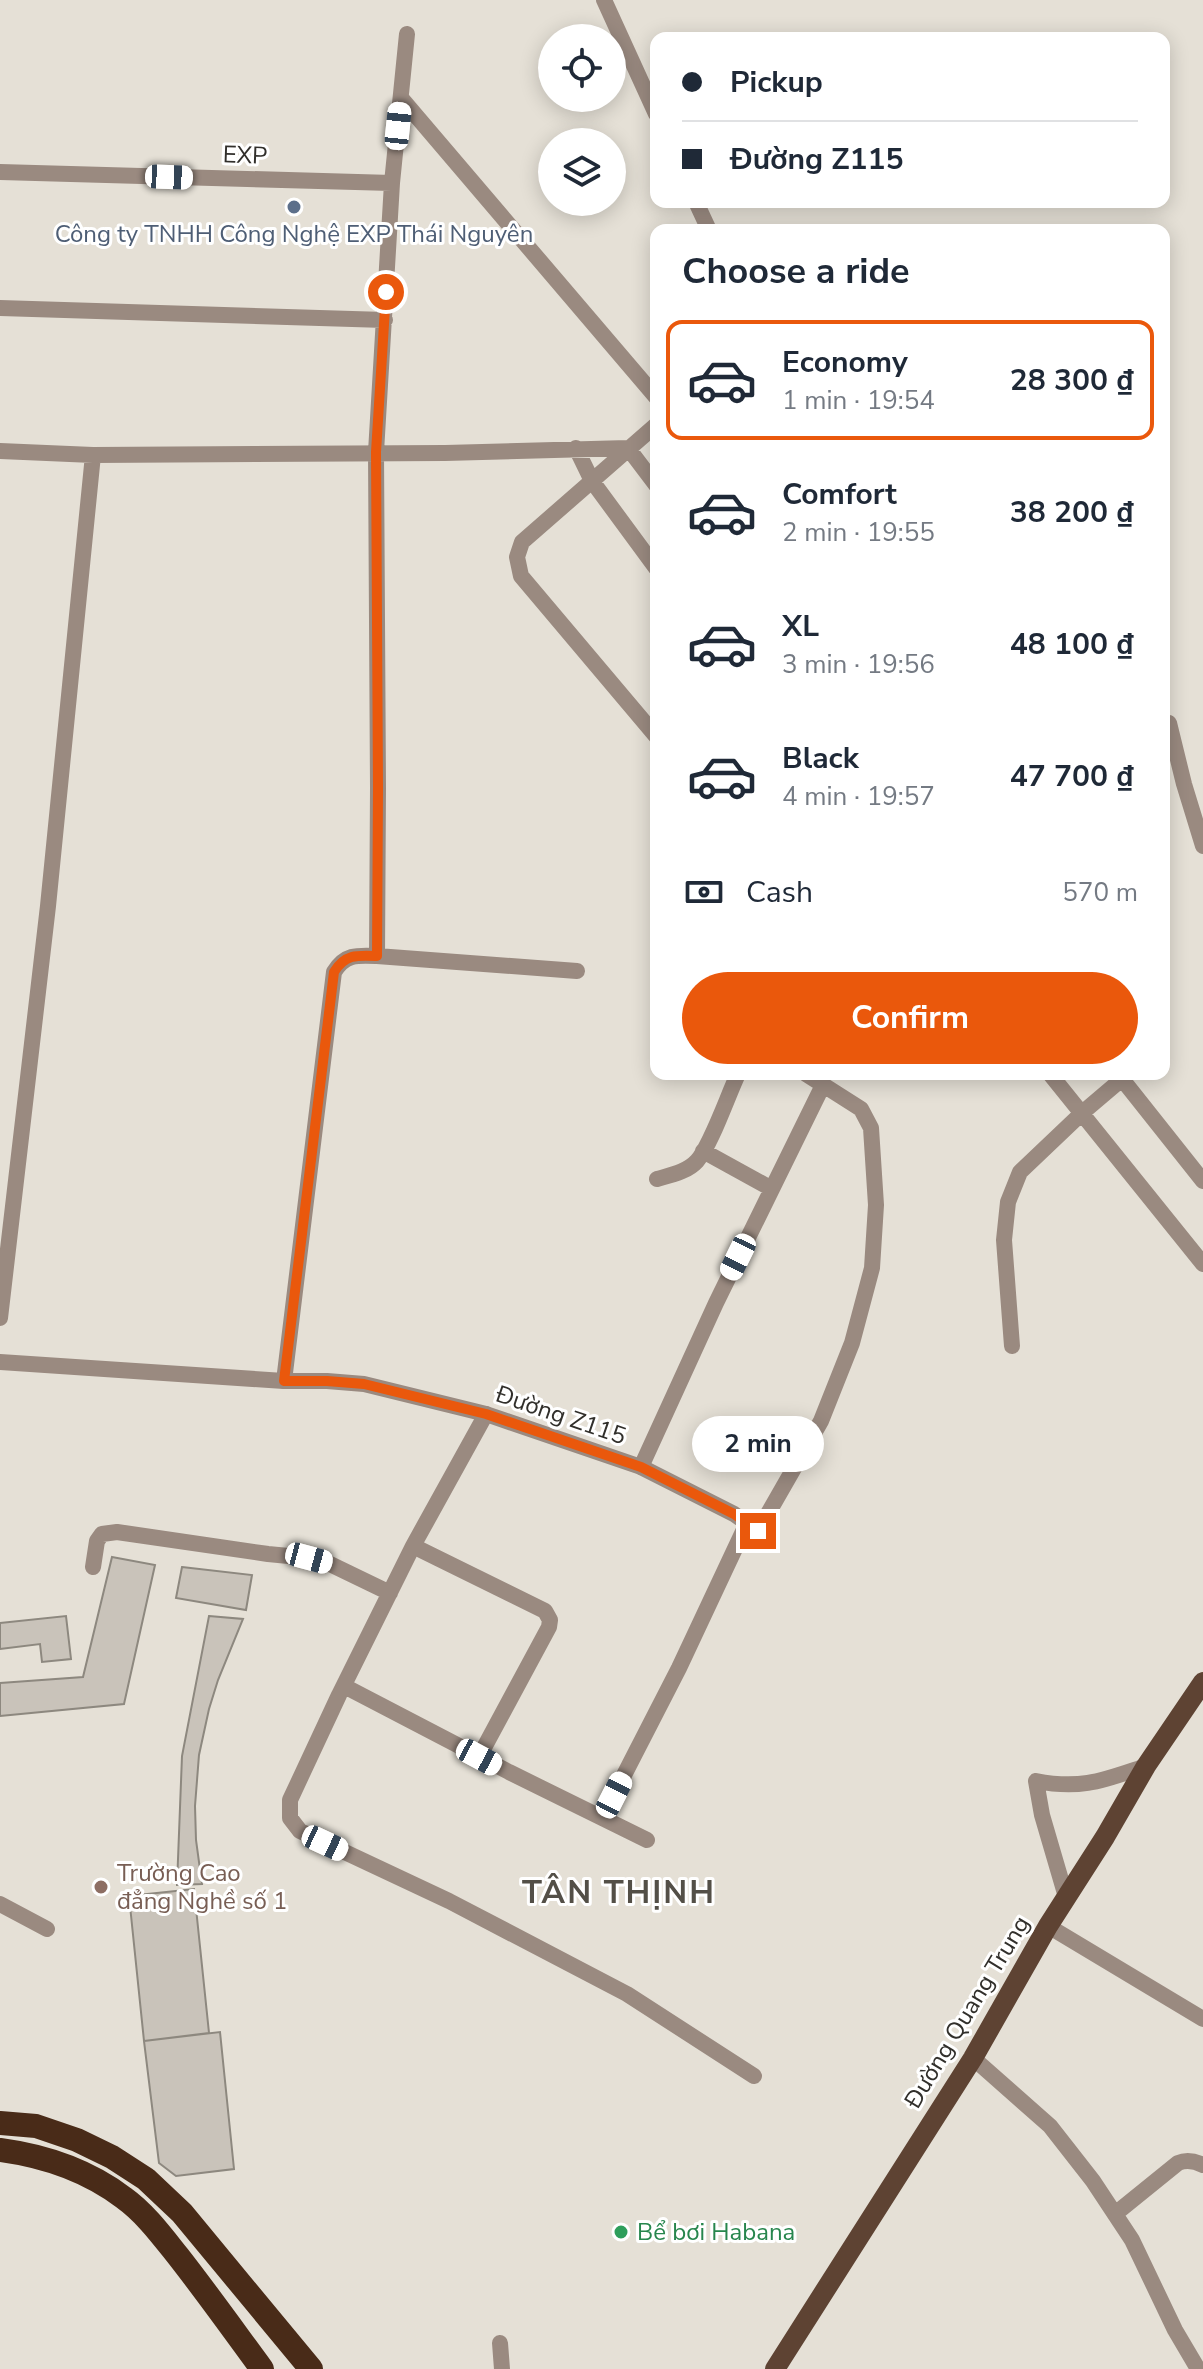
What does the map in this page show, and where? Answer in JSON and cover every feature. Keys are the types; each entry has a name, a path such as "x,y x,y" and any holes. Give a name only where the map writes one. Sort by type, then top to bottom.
{"highway":[{"path":"0,2123 36,2126 77,2140 112,2157 146,2179 182,2213 311,2369"},
{"path":"0,2150 31,2154 63,2164 98,2180 126,2199 205,2289 262,2369"}],"main road":[{"name":"Đường Quang Trung","path":"775,2369 973,2058 1048,1926 1146,1766 1200,1694"}],"street":[{"path":"604,0 650,101"},
{"path":"377,956 376,452 392,183 407,34"},
{"path":"401,98 650,390"},
{"path":"0,189 5,172"},
{"name":"EXP","path":"5,172 392,183"},
{"path":"0,308 385,320"},
{"path":"650,430 522,542 517,557 521,576 650,729"},
{"path":"576,448 592,481 650,560"},
{"path":"0,451 93,455 445,453 628,448"},
{"path":"628,448 650,477"},
{"path":"0,1318 48,906 93,455"},
{"path":"1170,727 1203,846"},
{"path":"284,1381 334,972 340,962 353,955 577,971"},
{"path":"657,1179 683,1171 697,1161 735,1080"},
{"path":"602,1818 752,1527 821,1421 852,1343 872,1268 876,1205 871,1128 861,1109 815,1080"},
{"path":"1055,1080 1203,1264"},
{"path":"1012,1346 1004,1240 1008,1202 1020,1172 1117,1080"},
{"path":"1122,1080 1203,1181"},
{"path":"641,1467 685,1368 823,1085"},
{"path":"703,1151 772,1189"},
{"name":"Đường Z115","path":"0,1362 364,1384 486,1414 641,1467 734,1514 752,1527"},
{"path":"486,1414 413,1546 344,1686 290,1800 290,1818 300,1831 463,1908 637,2000 754,2076"},
{"path":"93,1567 97,1541 102,1534 117,1532 309,1558 330,1564 390,1593"},
{"path":"413,1546 545,1611 550,1620 479,1757"},
{"path":"344,1686 647,1840"},
{"path":"1066,1897 1042,1815 1036,1781 1072,1786 1094,1784 1146,1766"},
{"path":"0,1904 47,1929"},
{"path":"1048,1926 1203,2019"},
{"path":"973,2058 1050,2126 1093,2181 1132,2240 1175,2330 1198,2369"},
{"path":"1115,2214 1178,2163 1184,2161 1203,2165"},
{"path":"500,2343 502,2369"}],"building":[{"path":"112,1557 155,1565 124,1704 0,1716 0,1683 83,1677"},
{"path":"182,1567 252,1575 246,1610 176,1598"},
{"path":"66,1616 71,1659 42,1662 40,1644 0,1649 0,1623"},
{"path":"209,1616 243,1619 218,1680 199,1755 195,1806 202,1884 177,1885 182,1756"},
{"path":"194,1889 209,2033 144,2041 129,1896"},
{"path":"220,2032 234,2169 176,2176 159,2163 144,2041"}],"place":[{"name":"Công ty TNHH Công Nghệ EXP Thái Nguyên","path":"294,207"},
{"name":"Trường Cao đẳng Nghề số 1","path":"101,1887"},
{"name":"Bể bơi Habana","path":"621,2232"}],"district":[{"name":"TÂN THỊNH","path":"619,1892"}],"route":[{"path":"386,292 376,452 377,956 353,955 340,962 334,972 284,1381 364,1384 486,1414 641,1467 734,1514 758,1531"}]}
